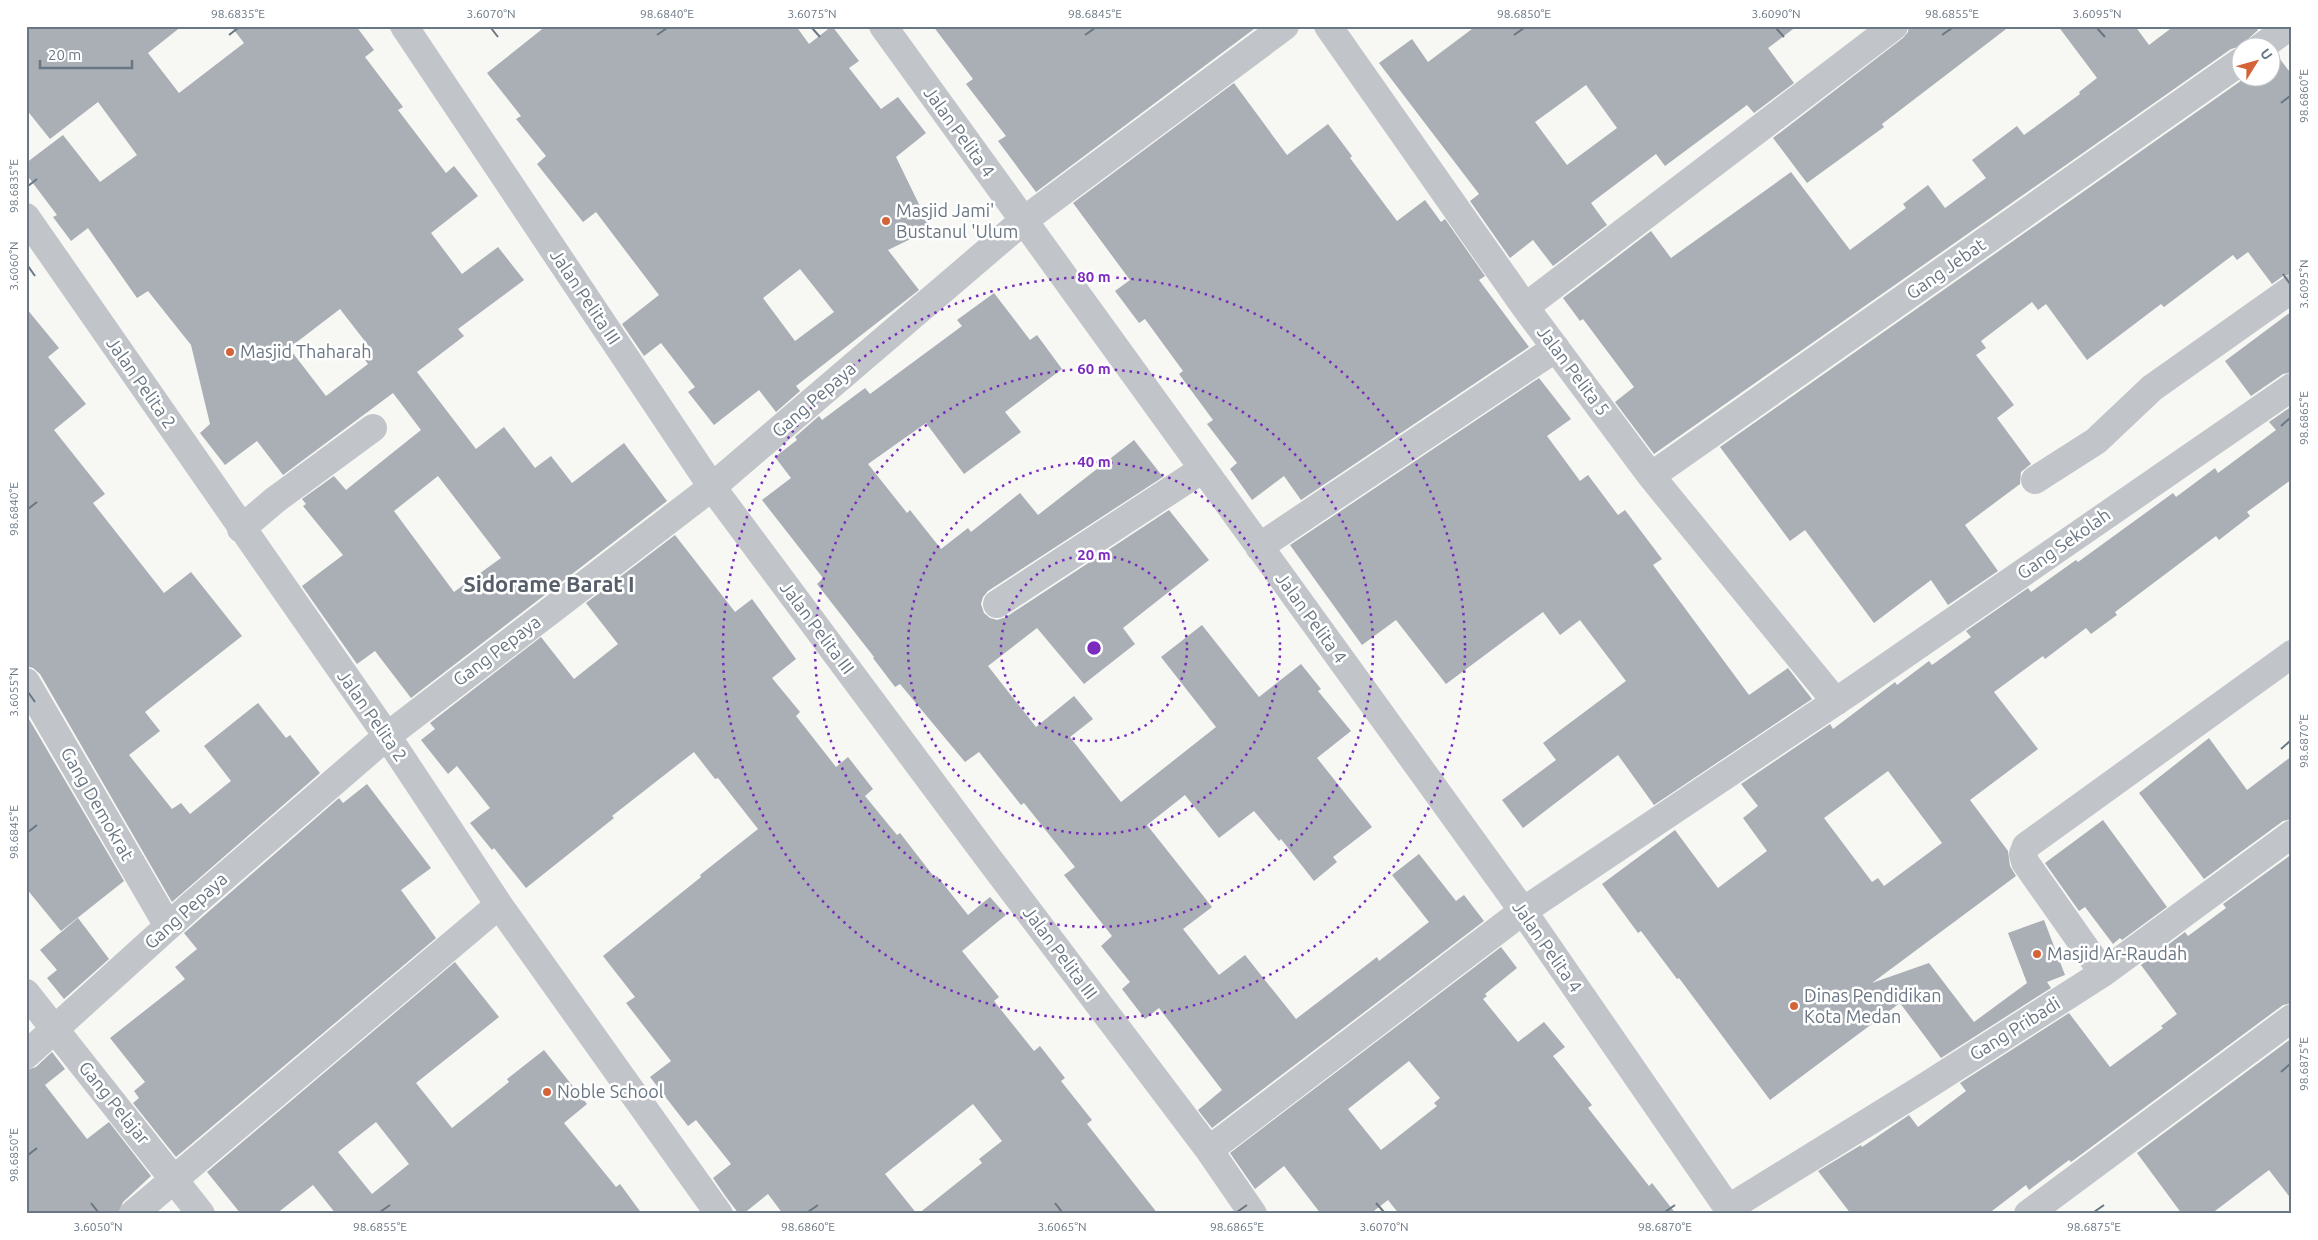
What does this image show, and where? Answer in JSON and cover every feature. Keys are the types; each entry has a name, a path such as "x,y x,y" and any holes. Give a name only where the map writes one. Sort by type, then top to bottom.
{"street":[{"name":"Jalan Pelita III","path":"404,26 712,487 1208,1150 1253,1214"},
{"name":"Jalan Pelita 4","path":"883,26 1523,911 1730,1211"},
{"name":"Gang Pepaya","path":"26,1054 55,1030 168,926 387,736 712,487 1023,221 1285,26"},
{"name":"Jalan Pelita 5","path":"1328,26 1526,307 1651,476 1836,702"},
{"path":"1526,307 1894,26"},
{"path":"2274,38 2290,26"},
{"name":"Gang Jebat","path":"1651,476 2230,69"},
{"name":"Jalan Pelita 2","path":"26,217 241,529 387,736 499,905 719,1214"},
{"path":"2035,480 2096,441 2152,388 2292,289"},
{"path":"1259,547 1556,348"},
{"name":"Gang Sekolah","path":"1208,1150 1523,911 1836,702 2292,386"},
{"path":"241,529 276,500 373,428"},
{"path":"997,604 1203,470"},
{"path":"2103,973 2025,862 2023,854 2026,846 2292,654"},
{"name":"Gang Demokrat","path":"26,682 168,926"},
{"name":"Gang Pribadi","path":"1730,1211 2103,973 2292,834"},
{"path":"133,1214 499,905"},
{"name":"Gang Pelajar","path":"26,993 201,1214"},
{"path":"2028,1214 2292,1018"}],"building":[{"path":"26,26 182,26 148,53 179,93 244,43 231,26 356,26 374,50 365,57 403,107 398,110 446,173 454,166 478,196 431,233 462,274 498,247 524,280 458,329 464,336 417,372 476,449 504,427 535,468 551,456 572,483 624,443 667,501 411,698 375,651 357,664 302,586 343,555 303,506 306,504 302,499 334,476 346,490 421,430 393,393 283,475 257,441 225,465 200,433 210,424 191,345 148,291 137,298 88,228 71,241 53,217 57,215 26,174 26,163 63,135 100,182 137,155 98,102 50,139 26,109","holes":["340,309 371,349 362,356 368,364 326,396 289,348","438,476 501,558 454,592 394,511"]},
{"path":"546,26 796,26 809,44 832,26 859,61 849,68 881,109 898,97 926,133 896,157 931,229 888,250 919,290 796,386 800,391 776,412 759,390 714,425 688,392 695,387 661,343 644,356 622,324 659,295 596,212 583,222 537,164 546,156 516,119 521,116 487,73","holes":["800,269 834,312 795,341 763,298"]},
{"path":"933,26 1258,26 1036,192 998,141 1006,136 966,84 973,79"},
{"path":"1476,26 1797,26 1768,48 1794,83 1754,113 1747,105 1665,166 1656,154 1591,203 1607,225 1553,266 1533,240 1510,258 1470,201 1479,194 1379,63 1412,39 1428,62","holes":["1586,85 1617,128 1567,165 1535,122"]},
{"path":"1909,26 2010,26 1882,124 1884,127 1807,183 1773,138 1903,38 1908,32"},
{"path":"2058,26 2135,26 2149,45 2174,26 2255,26 2258,30 2249,38 2230,38 2230,50 1654,454 1615,402 1634,387 1583,319 1580,321 1563,298 1651,231 1671,258 1791,172 1850,250 1906,208 1903,204 1928,185 1945,208 1986,178 1972,160 2017,126 2024,135 2080,94 2079,92 2097,78"},
{"path":"2280,59 2292,75 2292,274 2283,276 2272,284 2248,252 2237,260 2233,255 2164,307 2161,304 2087,360 2046,304 2038,310 2032,302 1981,341 1986,348 1976,355 2014,405 1997,418 2031,464 2021,472 2020,484 1965,525 1998,571 1948,605 1931,580 1874,623 1805,530 1790,541 1720,447 2231,88 2280,88"},
{"path":"1234,83 1287,155 1328,124 1352,156 1350,158 1397,221 1425,200 1441,222 1445,219 1485,276 1479,280 1529,347 1301,500 1284,476 1252,500 1230,469 1237,463 1207,424 1213,420 1179,374 1183,371 1145,319 1139,323 1115,291 1130,280 1073,203"},
{"path":"994,293 1030,340 1037,335 1062,369 1005,412 1021,432 964,474 926,423 868,464 907,513 910,510 941,549 968,528 971,532 1020,493 1038,515 1134,440 1163,477 988,591 983,597 981,604 984,613 990,618 997,620 1006,617 1169,510 1209,560 1123,628 1135,644 1084,684 1037,628 988,666 1036,727 1074,696 1093,719 1070,737 1121,802 1216,727 1161,657 1202,625 1259,697 1301,664 1321,689 1318,691 1351,731 1317,758 1372,827 1333,857 1337,862 1314,881 1281,839 1279,841 1254,811 1219,838 1185,795 1147,825 1212,907 1183,929 1219,975 1245,955 1296,1019 1377,957 1379,961 1429,922 1392,875 1419,854 1456,901 1464,895 1484,921 1212,1128 1198,1110 1222,1090 1159,1008 1145,1019 1122,989 1130,982 1101,946 1112,936 1064,875 1075,867 1024,803 1021,805 979,752 965,762 900,684 895,687 817,584 823,578 762,500 791,478 775,457 797,440 795,437 819,416 822,420 865,388 870,394 962,326 957,320"},
{"path":"26,308 59,348 48,357 86,404 54,430 105,494 93,503 164,593 191,572 242,636 145,712 160,731 129,755 172,809 181,803 190,814 231,781 204,746 258,703 286,738 290,735 320,773 172,902 40,674 33,668 26,666"},
{"path":"2292,311 2292,372 2283,374 2251,396 2225,361"},
{"path":"1539,378 1571,419 1547,436 1580,481 1588,475 1618,515 1625,510 1662,559 1653,565 1749,695 1788,668 1812,699 1654,805 1618,755 1523,828 1502,800 1556,760 1543,743 1626,681 1580,620 1560,635 1543,612 1446,684 1396,620 1362,645 1290,545"},
{"path":"2292,406 2292,479 2247,512 2250,516 2219,540 2216,536 2115,612 2117,615 2091,634 2086,628 2045,659 2043,656 1994,692 2038,749 1970,800 2008,851 2010,866 2016,876 1872,983 1929,963 1974,1022 2027,983 2008,933 2044,920 2065,975 2047,982 2051,988 1941,1058 1900,1003 1770,1100 1679,978 1677,979 1641,931 1638,933 1602,884 1675,830 1718,888 1767,851 1743,818 1758,806 1741,784 1830,724 1833,729 1895,682 1897,685 1929,661 1932,665 1971,637 1966,631 2028,588 2031,592 2076,560 2078,562 2173,493 2176,497 2215,468 2218,473 2276,430 2269,422","holes":["1888,771 1942,843 1884,886 1878,878 1872,882 1824,818"]},
{"path":"675,535 735,612 752,599 796,659 772,678 800,712 796,716 836,767 848,757 873,789 865,796 897,835 900,833 935,878 937,876 968,915 990,897 1006,915 962,951 999,997 994,1001 1034,1051 1040,1046 1065,1078 1061,1081 1092,1120 1087,1124 1158,1214 918,1214 982,1163 979,1159 1002,1141 973,1104 885,1174 917,1214 783,1214 768,1194 743,1214 739,1214 726,1197 713,1178 731,1164 696,1120 688,1126 650,1077 671,1061 626,1003 635,997 603,956 758,829 718,778 715,779 694,752 612,816 614,818 526,888 494,848 492,850 470,823 490,808 457,766 448,774 421,740 435,729 430,723 541,637 574,679 618,644 586,603"},
{"path":"26,714 124,881 61,931 26,888"},
{"path":"2209,738 2247,790 2292,756 2292,819 2283,821 2204,879 2139,793"},
{"path":"367,784 431,868 401,890 436,938 176,1157 133,1103 139,1098 134,1091 145,1082 110,1038 185,979 175,967 197,949 184,933 339,798 343,803"},
{"path":"2103,820 2167,907 2122,940 2120,938 2113,944 2085,907 2079,911 2045,863"},
{"path":"2292,854 2292,1003 2283,1005 2071,1162 2069,1160 2029,1190 2026,1185 1988,1214 1851,1214 1818,1171 1861,1145 1862,1147 1909,1115 1918,1127 1966,1091 1960,1083 2069,1013 2110,1067 2163,1028 2161,1026 2177,1014 2141,965 2185,932 2188,936 2226,908 2223,904"},
{"path":"78,918 109,959 64,999 47,978 57,970 40,950"},
{"path":"1501,947 1517,968 1485,994 1487,996 1483,999 1518,1042 1544,1022 1565,1047 1553,1056 1592,1105 1588,1108 1649,1186 1652,1183 1676,1214 1399,1214 1388,1200 1370,1214 1321,1214 1284,1166 1255,1189 1230,1153","holes":["1409,1061 1440,1098 1434,1103 1437,1106 1381,1150 1348,1109"]},
{"path":"455,962 499,1017 416,1083 452,1128 509,1082 507,1079 544,1050 587,1104 564,1123 616,1187 620,1184 642,1214 336,1214 313,1185 276,1214 241,1214 207,1172","holes":["376,1122 409,1164 372,1194 338,1152"]},
{"path":"2292,1038 2292,1200 2269,1170 2211,1214 2182,1214 2137,1153"},
{"path":"52,1052 65,1069 45,1085 87,1139 109,1122 151,1176 123,1202 118,1214 26,1214 26,1070 36,1067"}],"place":[{"name":"Masjid Jami' Bustanul 'Ulum","path":"886,221"},
{"name":"Masjid Thaharah","path":"230,352"},
{"name":"Masjid Ar-Raudah","path":"2037,954"},
{"name":"Dinas Pendidikan Kota Medan","path":"1794,1006"},
{"name":"Noble School","path":"547,1092"}],"district":[{"name":"Sidorame Barat I","path":"549,584"}]}
